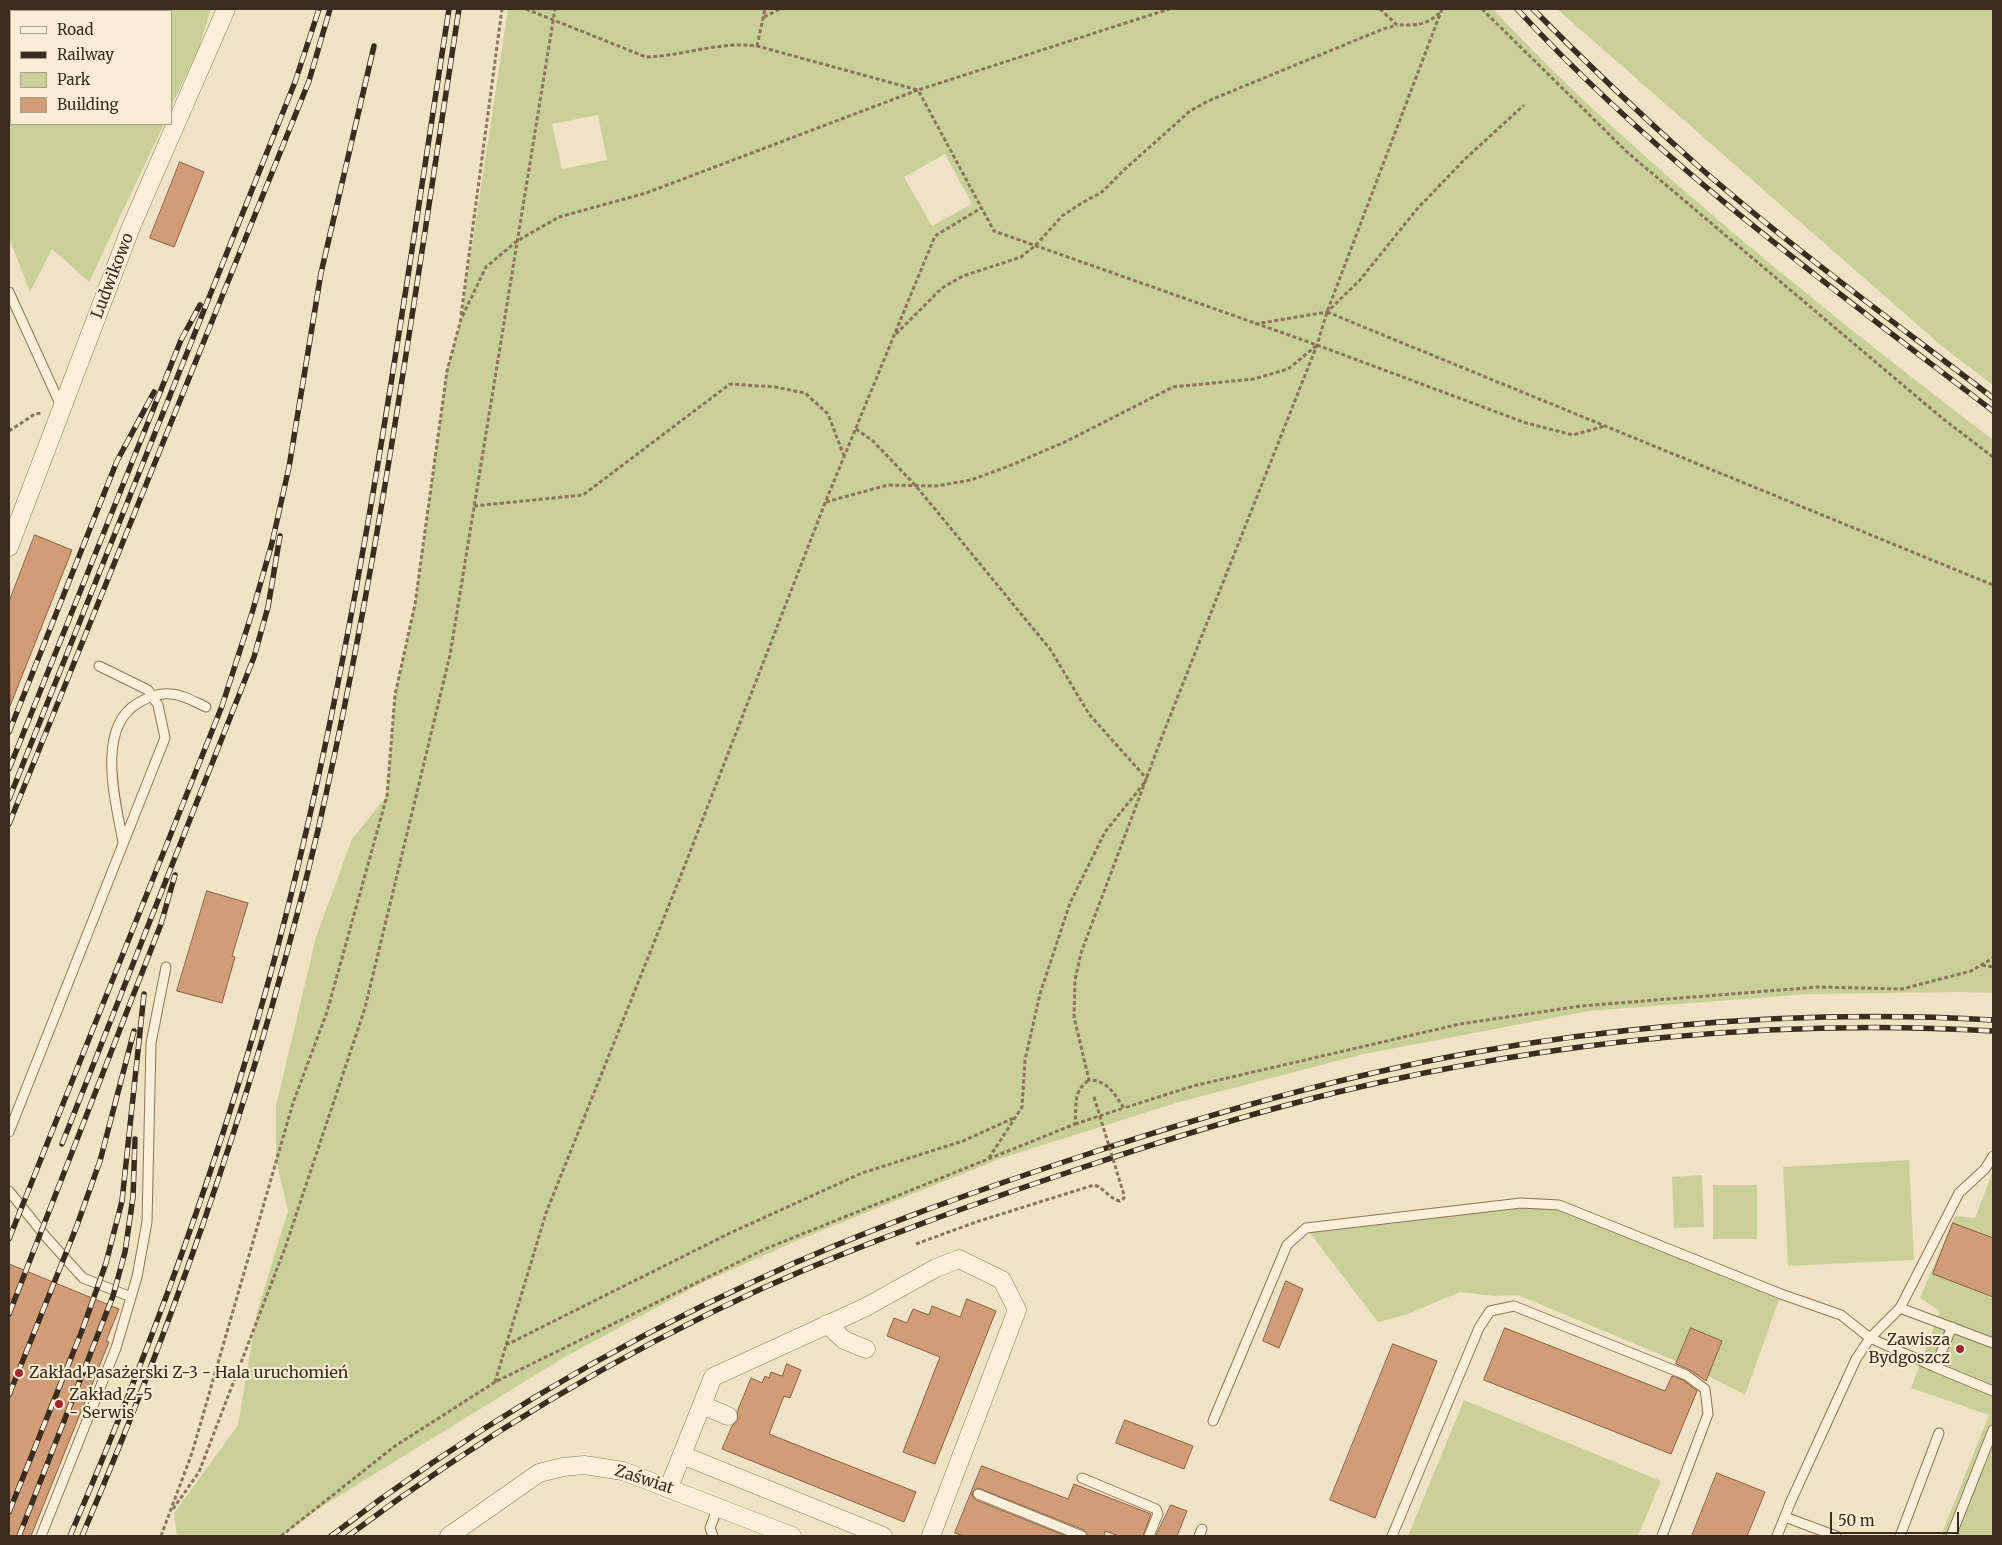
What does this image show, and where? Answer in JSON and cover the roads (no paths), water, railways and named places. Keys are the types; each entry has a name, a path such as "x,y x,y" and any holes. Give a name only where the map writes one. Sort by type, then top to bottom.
{"street":[{"name":"Ludwikowo","path":"9,547 131,227 226,9"},
{"path":"669,1487 713,1377 866,1307 936,1268 959,1259 1002,1280 1017,1310 931,1536"},
{"path":"827,1324 844,1340 866,1349"},
{"path":"702,1406 728,1416"},
{"path":"682,1455 883,1536"},
{"name":"Zaświat","path":"449,1536 539,1473 563,1467 584,1465 623,1471 669,1487 792,1536"}],"lane":[{"path":"9,292 63,409"},
{"path":"9,1132 164,738 158,705 148,690 99,666"},
{"path":"123,842 112,782 112,750 119,721 132,706 152,695 172,694 206,706"},
{"path":"41,1536 116,1348 137,1277 147,1222 151,1043 166,967"},
{"path":"1777,1536 1856,1359 1870,1338 1900,1308 1959,1193 1985,1169 1993,1156"},
{"path":"9,1191 46,1237 84,1278 132,1297"},
{"path":"1214,1421 1287,1245 1306,1228 1521,1203 1559,1204 1781,1294 1841,1315 1870,1338 1993,1390"},
{"path":"1392,1536 1479,1328 1490,1311 1514,1306 1686,1375 1705,1389 1708,1414 1662,1536"},
{"path":"1900,1308 1993,1343"},
{"path":"1935,1367 1952,1327"},
{"path":"1951,1536 1993,1430"},
{"path":"1900,1536 1939,1433"},
{"path":"1082,1478 1156,1509 1158,1514 1148,1536"},
{"path":"978,1494 1082,1536"},
{"path":"713,1536 710,1528 718,1507"},
{"path":"1785,1516 1836,1536"}],"railway":[{"path":"9,799 295,82 319,9"},
{"path":"9,824 309,81 330,9"},
{"path":"70,1536 134,1382 192,1226 244,1068 288,907 338,684 359,572 379,460 449,9"},
{"path":"82,1536 118,1450 185,1276 244,1099 296,920 340,728 379,523 459,9"},
{"path":"1517,9 1571,65 1686,170 1807,269 1993,411"},
{"path":"1533,9 1698,166 1770,226 1993,398"},
{"path":"9,1239 222,706 252,613 272,543 289,467 321,273 374,46"},
{"path":"9,769 181,340 200,305"},
{"path":"9,732 117,461 154,392"},
{"path":"62,1144 254,657 268,607 280,536"},
{"path":"9,1314 161,924 175,875"},
{"path":"9,1512 83,1328 106,1263 122,1201 144,994"},
{"path":"331,1536 432,1463 537,1396 645,1335 701,1307 797,1262 918,1213 1130,1140 1226,1111 1372,1073 1470,1053 1534,1043 1665,1027 1796,1018 1928,1017 1993,1020"},
{"path":"348,1536 447,1466 549,1401 655,1341 763,1288 842,1254 922,1223 1179,1137 1338,1092 1418,1074 1581,1047 1664,1037 1746,1031 1829,1028 1993,1031"},
{"path":"9,1395 76,1228 100,1161 134,1031"},
{"path":"19,1536 113,1296 125,1252 133,1197 135,1139"}],"place":[{"name":"Zawisza Bydgoszcz","path":"1960,1349"},
{"name":"Zakład Pasażerski Z-3 - Hala uruchomień","path":"19,1373"},
{"name":"Zakład Z-5 - Serwis","path":"59,1404"}]}
